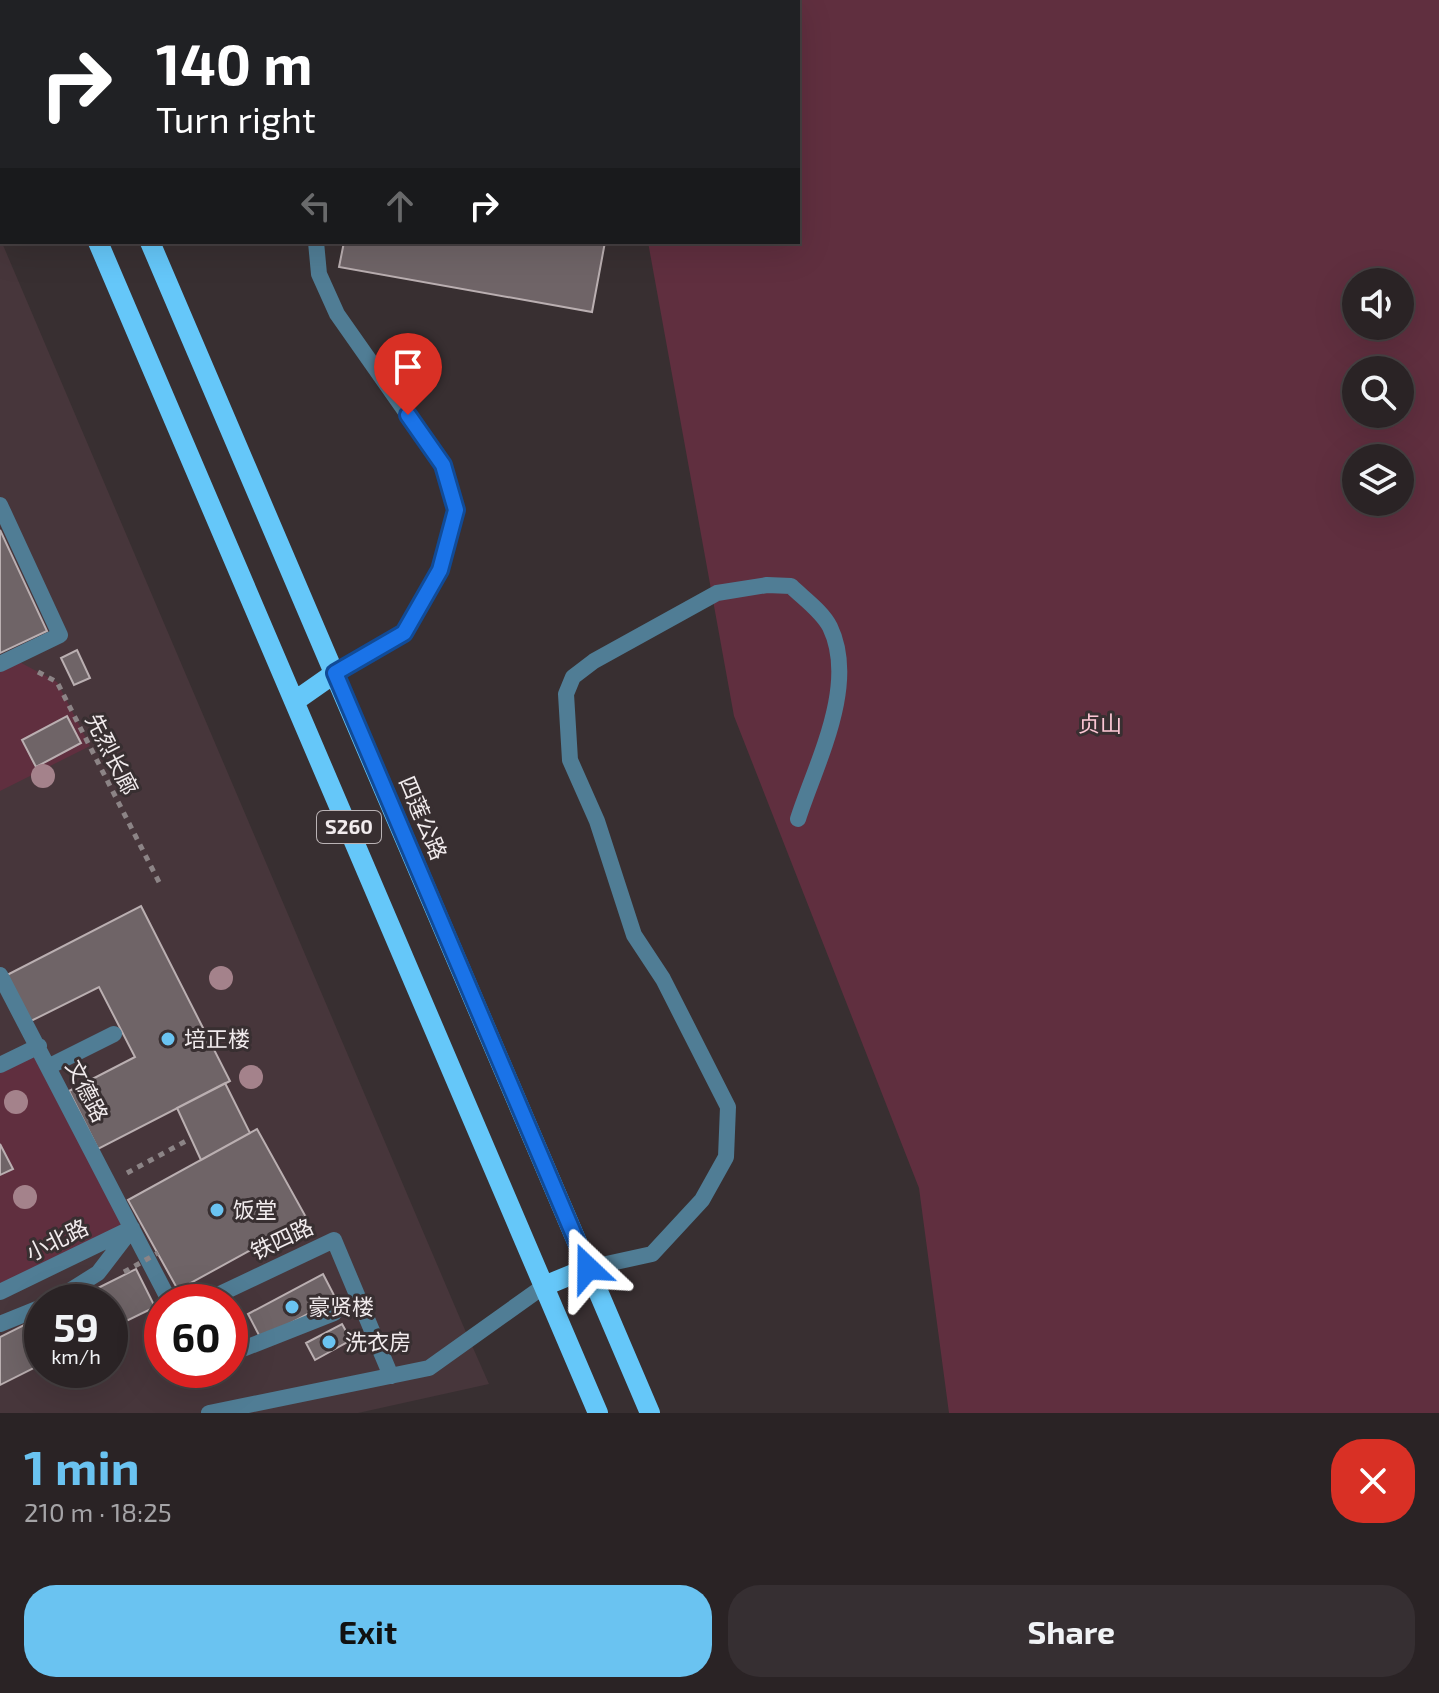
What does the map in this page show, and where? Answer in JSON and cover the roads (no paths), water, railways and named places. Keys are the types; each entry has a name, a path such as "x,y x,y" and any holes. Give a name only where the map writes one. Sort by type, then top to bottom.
{"main road":[{"name":"S260","path":"99,244 598,1413"},
{"name":"四莲公路","path":"151,244 650,1413"},
{"path":"295,701 335,673"},
{"path":"544,1286 588,1268"}],"street":[{"path":"316,244 319,274 337,314 443,465 456,510 440,570 404,633 335,673"},
{"path":"0,505 60,635 6,661"},
{"path":"588,1268 652,1254 702,1200 726,1157 728,1107 663,979 634,935 597,821 570,760 566,694 573,677 594,661 717,593 767,585 791,586 828,623 840,663 834,708 798,819"},
{"name":"文德路","path":"0,975 132,1228"},
{"path":"50,1066 114,1034"},
{"path":"0,1065 39,1046"},
{"path":"83,1284 107,1264 132,1228 161,1284"},
{"name":"小北路","path":"0,1292 132,1228"},
{"name":"铁四路","path":"241,1284 334,1240 391,1376"},
{"path":"209,1413 429,1368 544,1286"},
{"path":"248,1347 334,1313"},
{"path":"0,1324 24,1314"}],"place":[{"name":"培正楼","path":"168,1039"},
{"name":"饭堂","path":"217,1210"},
{"name":"豪贤楼","path":"292,1307"},
{"name":"洗衣房","path":"329,1342"}],"park label":[{"name":"贞山","path":"1100,724"}]}
